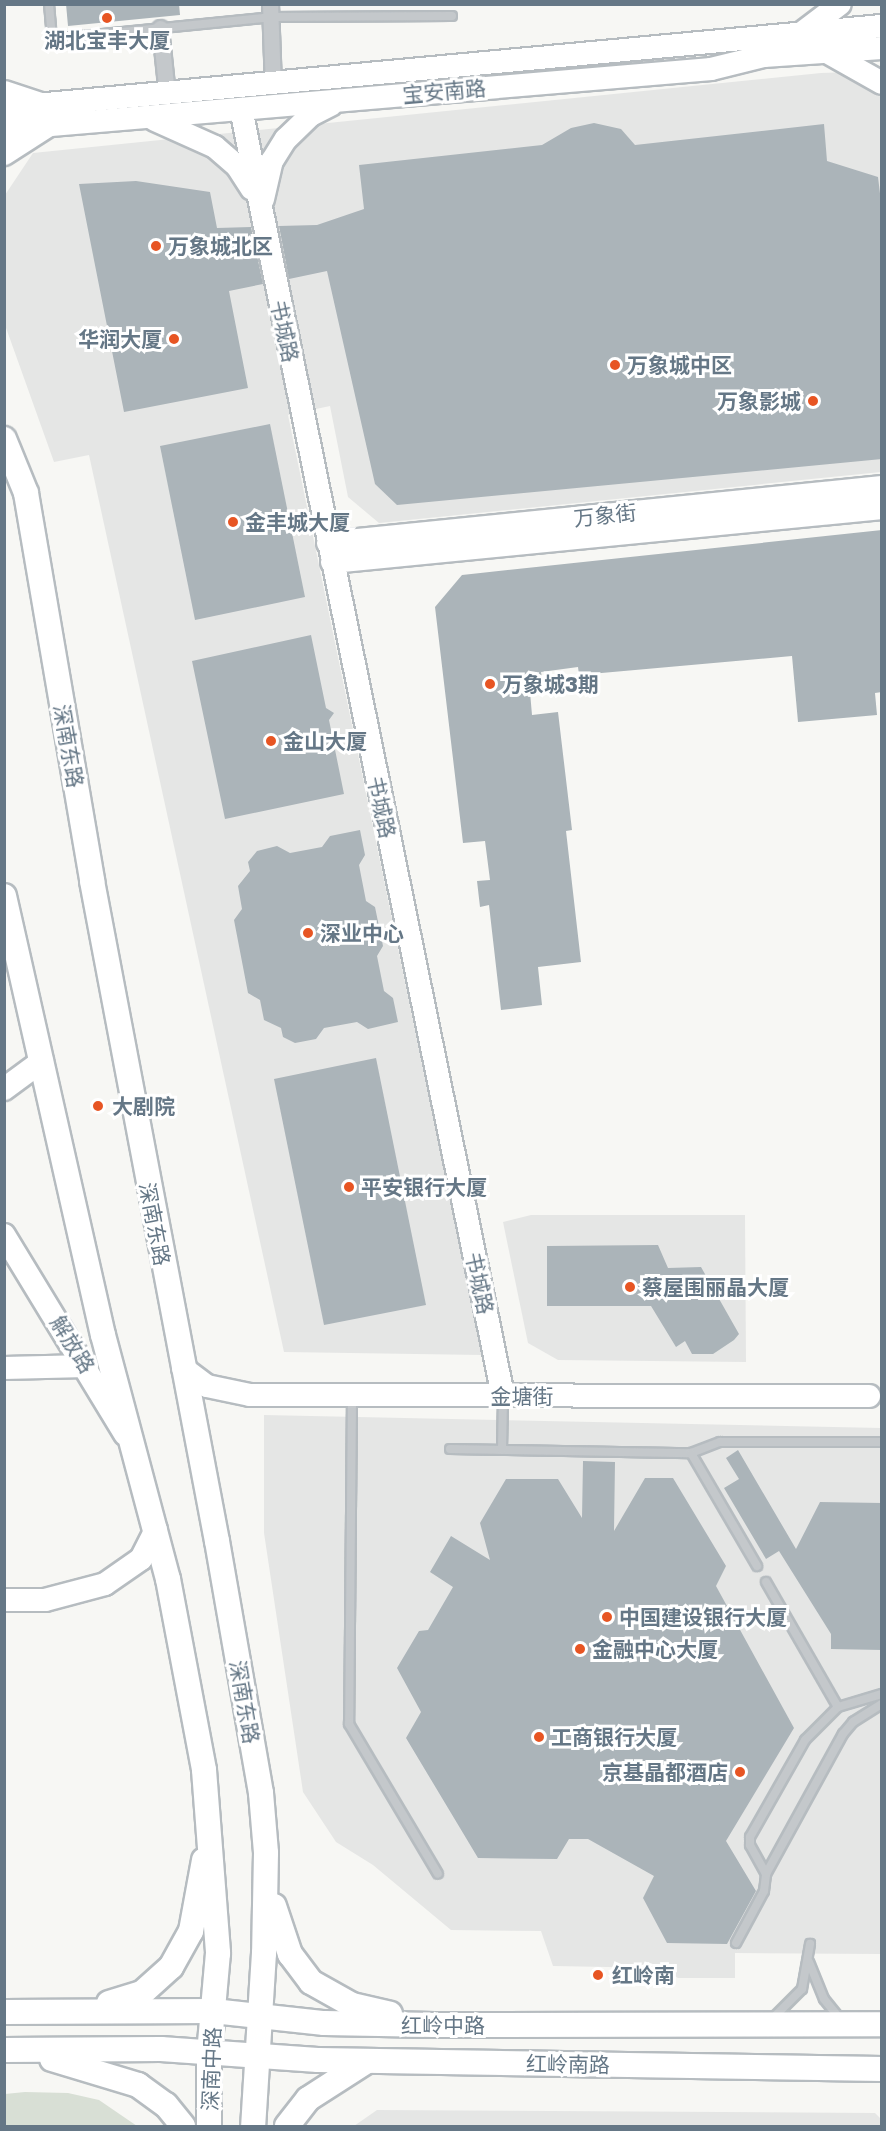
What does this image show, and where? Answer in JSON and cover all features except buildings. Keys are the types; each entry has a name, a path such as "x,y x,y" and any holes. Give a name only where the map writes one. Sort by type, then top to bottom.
{"main road":[{"path":"4,93 44,116 4,153"},
{"name":"深南东路","path":"4,439 26,493 96,904 261,1793 266,1853 258,2015"},
{"path":"4,896 103,1335 156,1530 188,1674 209,1816 218,1953 213,2011"},
{"path":"4,2012 107,2003 132,1998 157,1983 171,1967 190,1930 209,1816"},
{"path":"266,1853 280,1935 299,1969 311,1982 352,2005 434,2025"},
{"name":"红岭中路","path":"4,2012 213,2011 324,2023 434,2025 882,2024"},
{"name":"深南中路","path":"209,2127 209,2054 213,2011"},
{"name":"深南中路","path":"253,2127 258,2015"},
{"path":"8,2050 161,2049 255,2057"},
{"path":"8,2050 130,2080 154,2094 183,2127"},
{"name":"红岭南路","path":"255,2057 879,2070"},
{"path":"287,2127 308,2099 368,2061"}],"street":[{"path":"803,32 840,4"},
{"path":"271,11 273,85"},
{"name":"宝安南路","path":"4,129 44,116 166,95 882,26"},
{"path":"160,28 166,95"},
{"name":"宝安南路","path":"4,108 44,116 145,117 711,69 764,56 824,50 882,48"},
{"path":"824,50 882,83"},
{"name":"书城路","path":"262,219 267,174 278,150 302,122 343,100"},
{"name":"书城路","path":"241,109 502,1396"},
{"name":"书城路","path":"145,117 188,132 227,156 245,177 262,219"},
{"name":"万象街","path":"330,553 882,487"},
{"name":"万象街","path":"330,553 882,508"},
{"path":"4,1089 42,1061"},
{"name":"解放路","path":"4,1235 87,1366 137,1456"},
{"path":"4,1368 87,1366"},
{"name":"金塘街","path":"183,1368 207,1386 236,1394 869,1396"},
{"path":"4,1600 45,1600 99,1586 121,1576 141,1559 156,1530"}],"lane":[{"path":"49,4 52,39 160,28 271,11 452,16"},
{"path":"352,1395 349,1724 438,1874"},
{"path":"502,1396 502,1450"},
{"path":"450,1449 691,1453 720,1442 880,1442"},
{"path":"691,1453 757,1566"},
{"path":"766,1582 838,1707"},
{"path":"766,1874 750,1845 750,1836 805,1740 838,1707 882,1694"},
{"path":"736,1943 764,1891 766,1874 843,1734 853,1722 882,1704"},
{"path":"765,2024 802,1989 809,1962 810,1944"},
{"path":"809,1962 824,1999 844,2024"}],"shaded area":[{"path":"881,71 881,472 379,523 348,497 330,406 288,415 482,1355 284,1352 89,455 54,462 5,325 5,195 33,153 821,73"},
{"path":"531,1215 745,1215 746,1362 558,1360 528,1343 503,1222"},
{"path":"264,1415 881,1428 881,1954 735,1953 735,1978 678,1978 662,1968 553,1966 541,1931 451,1930 373,1865 336,1842 303,1792 264,1533"},
{"path":"68,2093 99,2100 137,2126 5,2126 5,2094"},
{"path":"377,2110 875,2113 881,2119 882,2126 354,2126"}],"place":[{"name":"湖北宝丰大厦","path":"107,18"},
{"name":"万象城北区","path":"156,246"},
{"name":"华润大厦","path":"174,339"},
{"name":"万象城中区","path":"615,365"},
{"name":"万象影城","path":"813,401"},
{"name":"金丰城大厦","path":"233,522"},
{"name":"万象城3期","path":"490,684"},
{"name":"金山大厦","path":"271,741"},
{"name":"深业中心","path":"308,933"},
{"name":"大剧院","path":"98,1106"},
{"name":"平安银行大厦","path":"349,1187"},
{"name":"蔡屋围丽晶大厦","path":"630,1287"},
{"name":"中国建设银行大厦","path":"607,1617"},
{"name":"金融中心大厦","path":"580,1649"},
{"name":"工商银行大厦","path":"539,1737"},
{"name":"京基晶都酒店","path":"740,1772"},
{"name":"红岭南","path":"598,1975"}]}
